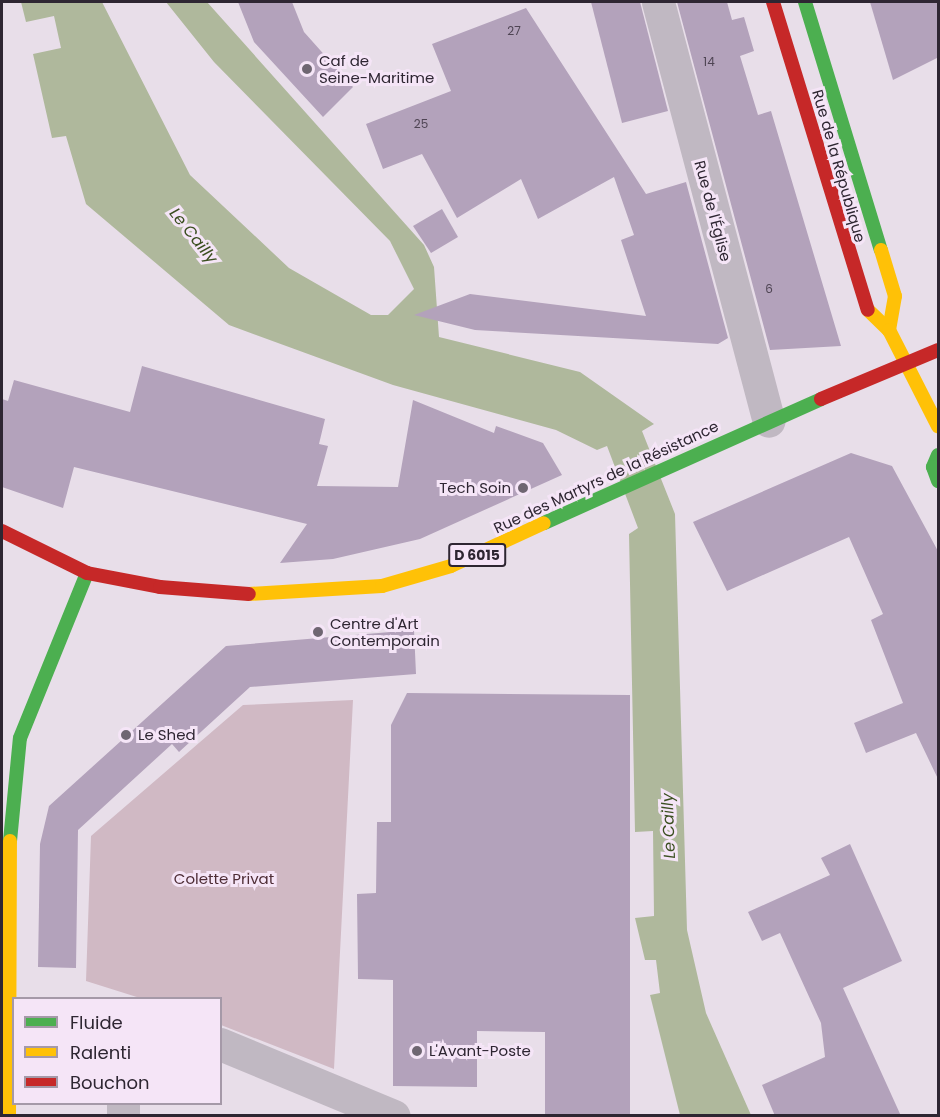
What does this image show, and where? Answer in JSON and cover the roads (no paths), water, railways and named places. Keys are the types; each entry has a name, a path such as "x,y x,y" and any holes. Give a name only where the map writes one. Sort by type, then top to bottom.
{"street":[{"name":"Rue de l'Église","path":"658,2 769,421"},
{"name":"Rue de la République","path":"773,2 862,305 889,330 939,426"},
{"name":"Rue de la République","path":"805,2 895,296 889,330"},
{"name":"Rue des Martyrs de la Résistance","path":"2,531 87,573 160,586 265,595 382,586 451,566 769,421 939,350"},
{"path":"939,455 933,467 939,481"},
{"path":"9,1116 10,808 20,738 87,573"},
{"path":"222,1045 336,1104 394,1116"}],"water":[{"name":"Le Cailly","path":"21,2 102,2 190,175 289,268 371,315 388,315 414,289 390,241 214,62 166,2 207,2 424,245 434,267 439,337 580,372 654,424 642,431 675,514 687,930 706,1013 751,1115 680,1115 650,995 660,993 656,960 645,960 635,918 654,916 653,831 635,832 629,534 638,528 607,446 597,450 556,430 393,385 229,325 86,204 66,136 52,138 33,54 61,48 54,16 26,22"}],"place":[{"name":"Caf de Seine-Maritime","path":"307,69"},
{"name":"Tech Soin","path":"523,488"},
{"name":"Centre d'Art Contemporain","path":"318,632"},
{"name":"Le Shed","path":"126,735"},
{"name":"L'Avant-Poste","path":"417,1051"}],"park label":[{"name":"Colette Privat","path":"224,879"}]}
